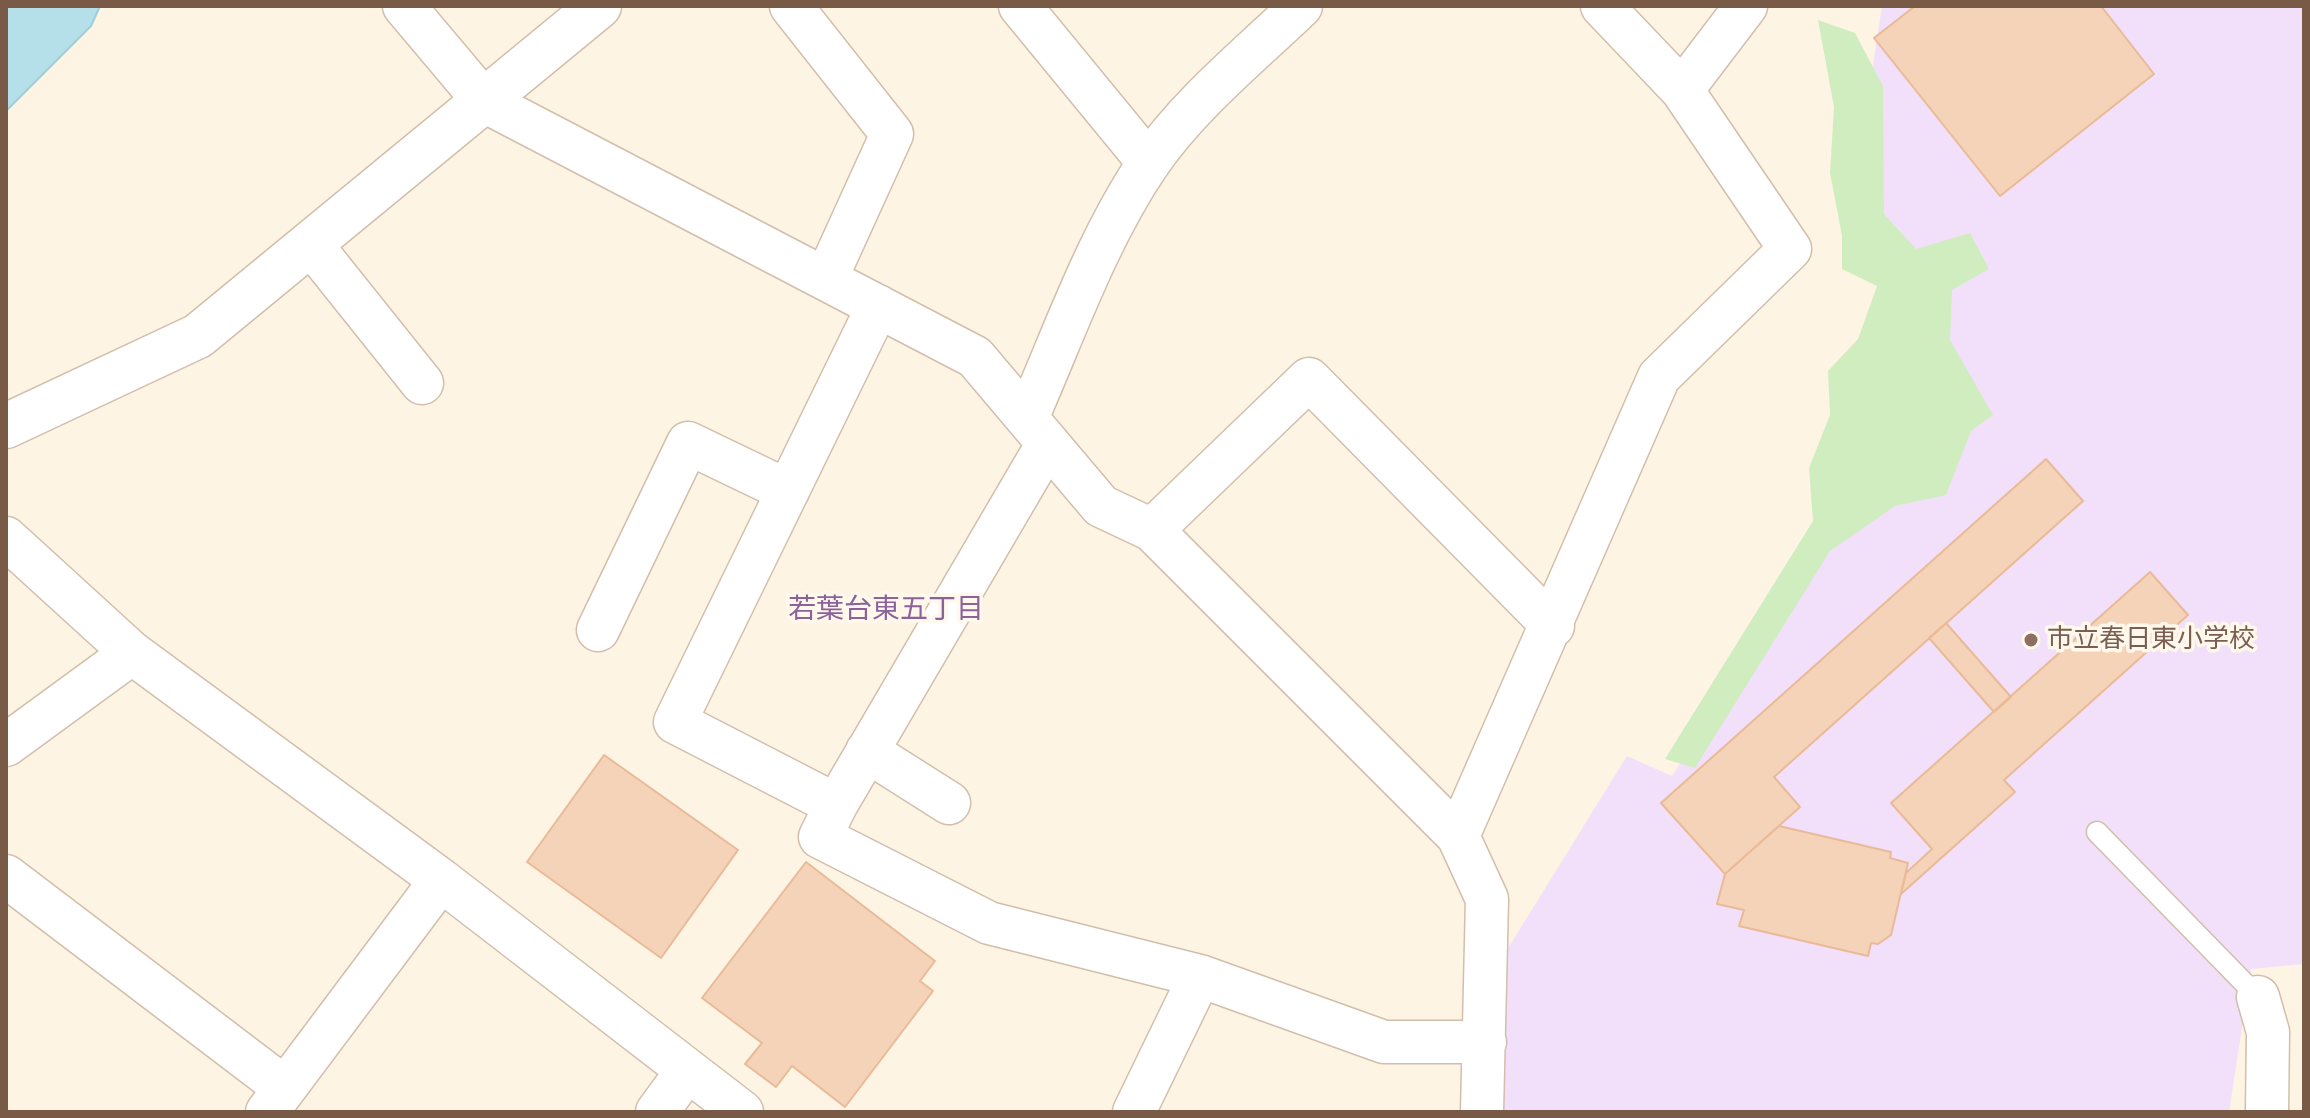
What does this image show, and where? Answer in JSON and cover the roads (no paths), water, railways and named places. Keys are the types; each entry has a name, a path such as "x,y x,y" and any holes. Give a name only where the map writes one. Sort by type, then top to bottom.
{"street":[{"path":"404,6 484,101 975,357 1101,506 1152,530 1458,836 1487,899 1482,1002 1485,1042 1482,1112"},
{"path":"6,426 198,336 599,6"},
{"path":"791,6 892,134 826,279"},
{"path":"1020,6 1149,163"},
{"path":"1458,836 1553,626 1659,377 1790,249 1682,90 1602,6"},
{"path":"1682,90 1746,6"},
{"path":"1296,8 1197,106 1149,163 1117,215 1037,431 820,837 989,923 1200,976 1384,1042 1485,1042"},
{"path":"310,243 422,383"},
{"path":"836,805 675,722 878,306"},
{"path":"1152,530 1309,379 1553,626"},
{"path":"598,630 688,443 788,491"},
{"path":"10,545 132,653 441,880 742,1112"},
{"path":"6,745 132,653"},
{"path":"867,751 949,803"},
{"path":"6,876 276,1100 441,880"},
{"path":"1134,1112 1200,976"},
{"path":"2258,997 2268,1032 2267,1112"},
{"path":"657,1112 687,1071"}],"lane":[{"path":"2097,832 2258,997"}],"water":[{"path":"6,6 100,6 91,26 6,111"}],"place":[{"name":"市立春日東小学校","path":"2031,640"}],"district":[{"name":"若葉台東五丁目","path":"886,610"}]}
